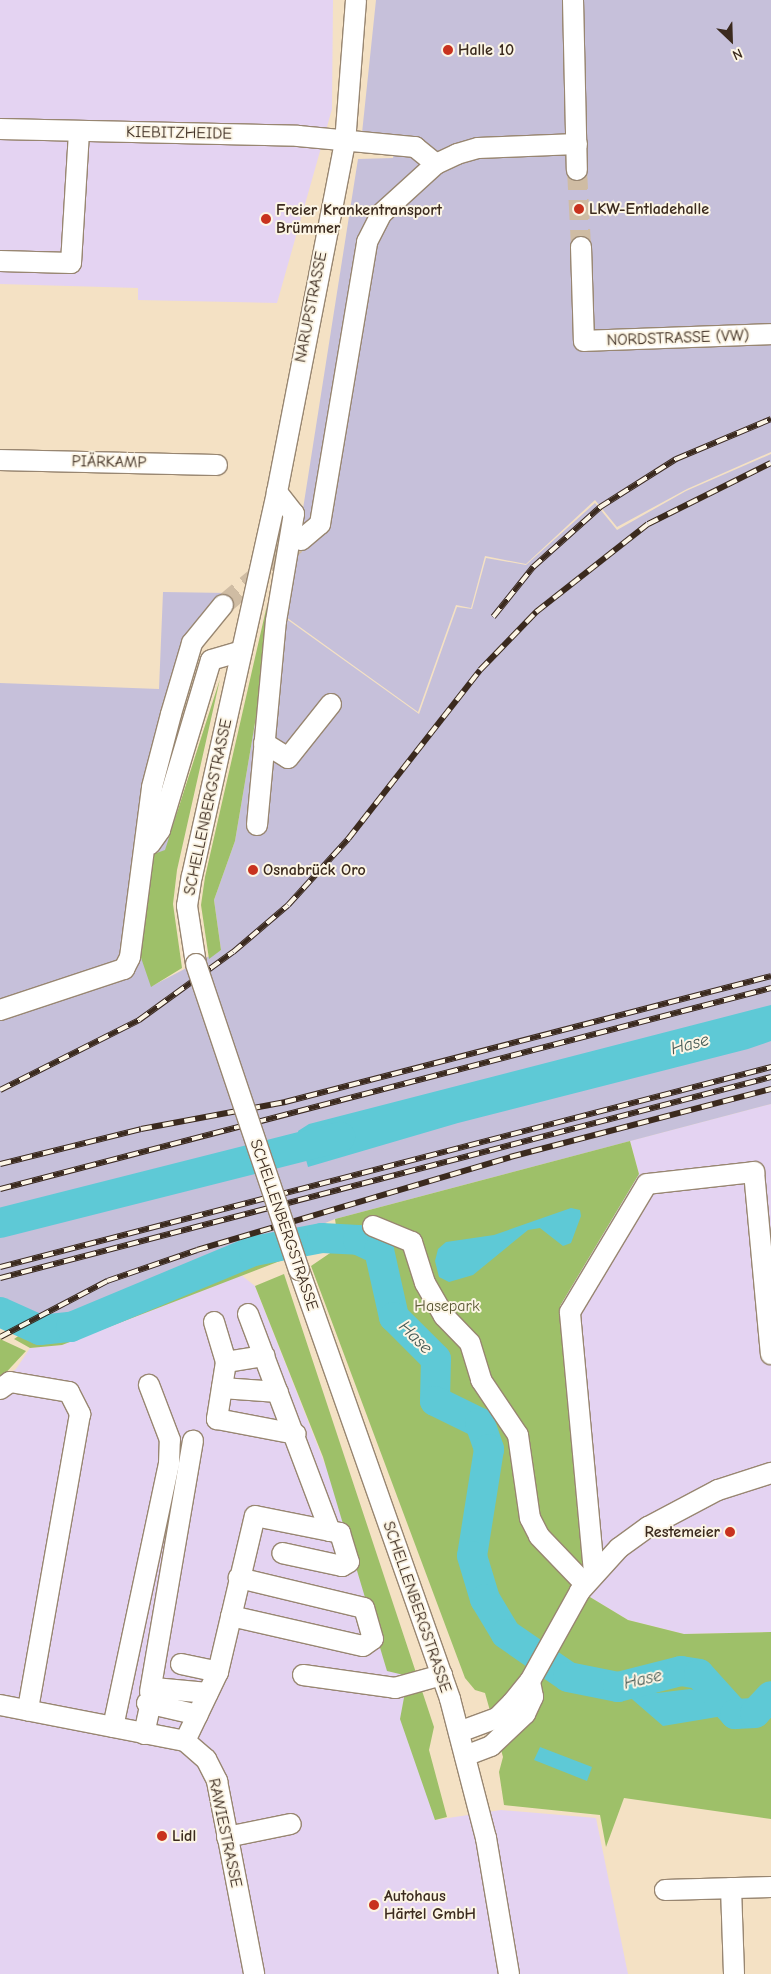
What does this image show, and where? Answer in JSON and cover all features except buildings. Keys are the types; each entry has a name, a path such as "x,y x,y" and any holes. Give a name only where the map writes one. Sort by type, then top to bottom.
{"street":[{"name":"NARUPSTRASSE","path":"282,466 351,143 356,0"},
{"path":"573,0 577,170"},
{"name":"KIEBITZHEIDE","path":"0,129 298,136 351,143 415,147 436,164"},
{"path":"0,261 71,262 79,131"},
{"path":"301,540 320,524 367,242 381,214 436,164 478,148 577,144"},
{"name":"NORDSTRASSE (VW)","path":"581,247 584,341 771,334"},
{"name":"PIÄRKAMP","path":"0,460 217,465"},
{"name":"SCHELLENBERGSTRASSE","path":"282,466 187,906 196,964 299,1270 442,1674 465,1756 495,1881 509,1974"},
{"path":"256,824 276,621 294,514 277,492"},
{"path":"0,1010 124,969 130,957 146,848 152,787 192,642 223,606"},
{"path":"146,848 160,830 211,660 242,651"},
{"path":"264,743 288,758 331,704"},
{"path":"590,1578 588,1494 570,1312 647,1184 763,1172 771,1354"},
{"path":"373,1226 412,1242 425,1283 444,1316 470,1343 481,1380 518,1434 530,1518 539,1536 590,1578"},
{"path":"248,1314 296,1434 330,1531"},
{"path":"214,1322 226,1362 220,1421 296,1434"},
{"path":"226,1362 265,1356"},
{"path":"0,1389 10,1382 69,1392 80,1414 28,1710"},
{"path":"102,1730 169,1464 170,1440 149,1385"},
{"path":"222,1388 278,1392"},
{"path":"144,1734 193,1440"},
{"path":"458,1732 497,1718 530,1682 550,1640 590,1578 648,1527 718,1490 771,1473"},
{"path":"0,1705 28,1710 102,1730 144,1734 185,1741 218,1672 255,1516 342,1535 348,1564 282,1553"},
{"path":"231,1616 363,1646 372,1639 364,1608 239,1578"},
{"path":"181,1664 218,1672"},
{"path":"302,1675 395,1688 442,1674"},
{"path":"465,1756 491,1746 525,1714 533,1696 530,1682"},
{"path":"149,1697 160,1685 208,1694"},
{"path":"149,1697 198,1715"},
{"name":"RAWIESTRASSE","path":"185,1741 206,1759 217,1781 254,1974"},
{"path":"227,1838 291,1824"},
{"path":"665,1890 771,1887"},
{"path":"731,1888 734,1974"}],"shaded area":[{"path":"0,0 333,0 332,109 277,303 138,300 138,288 0,284"},
{"path":"376,0 771,0 771,452 687,489 617,527 595,500 526,564 485,556 471,608 456,605 418,712 286,617 358,159 393,158 397,135 362,133"},
{"path":"771,454 771,1104 335,1219 71,1327 40,1330 7,1315 0,1307 0,683 159,689 163,592 229,593 223,620 200,648 157,805 179,812 165,851 152,986 221,950 214,900 235,841 257,711 267,605 419,714 457,607 472,609 486,558 526,565 595,503 617,530 686,491"},
{"path":"771,1104 771,1632 684,1634 628,1620 580,1591 581,1494 560,1306 639,1174 630,1141"},
{"path":"241,1275 255,1286 408,1676 435,1820 501,1810 596,1818 628,1974 0,1974 0,1380 16,1369 30,1348 62,1345"}],"green space":[{"path":"267,605 257,711 235,841 214,900 221,950 209,959 201,905 205,877"},
{"path":"220,679 177,870 173,904 182,968 151,987 137,946 151,855 165,850"},
{"name":"Hasepark","path":"630,1141 639,1174 560,1306 591,1549 580,1591 628,1620 684,1634 771,1632 771,1819 624,1798 606,1847 600,1815 504,1805 499,1772 503,1757 485,1693 475,1690 465,1678 311,1266 339,1247 335,1219"},
{"path":"275,1246 280,1261 62,1345 30,1348 14,1339 33,1326 71,1326"},
{"path":"284,1274 434,1727 429,1750 447,1817 435,1820 400,1719 408,1676 387,1671 323,1457 255,1286"},
{"path":"0,1339 26,1351 0,1379"}],"water":[{"path":"771,1005 771,1041 748,1049 458,1123 308,1167 298,1131 309,1124"},
{"path":"571,1208 580,1210 581,1216 571,1243 563,1246 540,1228 528,1230 473,1275 449,1282 439,1277 435,1261 438,1249 446,1242 494,1235"},
{"path":"636,1683 657,1693 690,1689 704,1693 722,1700 735,1714 663,1726 618,1687"},
{"path":"770,1699 771,1713 755,1713"},
{"path":"540,1747 592,1767 587,1781 534,1760"}],"waterway":[{"name":"Hase","path":"0,1223 340,1137"},
{"name":"Hase","path":"0,1312 40,1330 71,1327 254,1251 322,1238 358,1240 379,1250 394,1317 436,1359 435,1401 480,1423 489,1449 472,1556 485,1599 506,1634 568,1677 618,1687 681,1671 699,1674 735,1714 755,1713 771,1696"}],"tunnel":[{"path":"577,170 581,247"},
{"path":"223,605 296,544"}],"railway":[{"path":"493,617 533,567 600,507 676,459 771,419"},
{"path":"0,1090 139,1020 233,952 288,905 348,839 480,670 536,612 648,524 771,463"},
{"path":"0,1164 141,1129 285,1102 771,976"},
{"path":"0,1189 771,988"},
{"path":"0,1267 771,1067"},
{"path":"0,1278 771,1077"},
{"path":"0,1337 107,1281 197,1250 510,1157 771,1089"}],"place":[{"name":"Halle 10","path":"448,50"},
{"name":"LKW-Entladehalle","path":"579,209"},
{"name":"Freier Krankentransport Brümmer","path":"266,219"},
{"name":"Osnabrück Oro","path":"253,870"},
{"name":"Restemeier","path":"730,1532"},
{"name":"Lidl","path":"162,1836"},
{"name":"Autohaus Härtel GmbH","path":"374,1905"}]}
